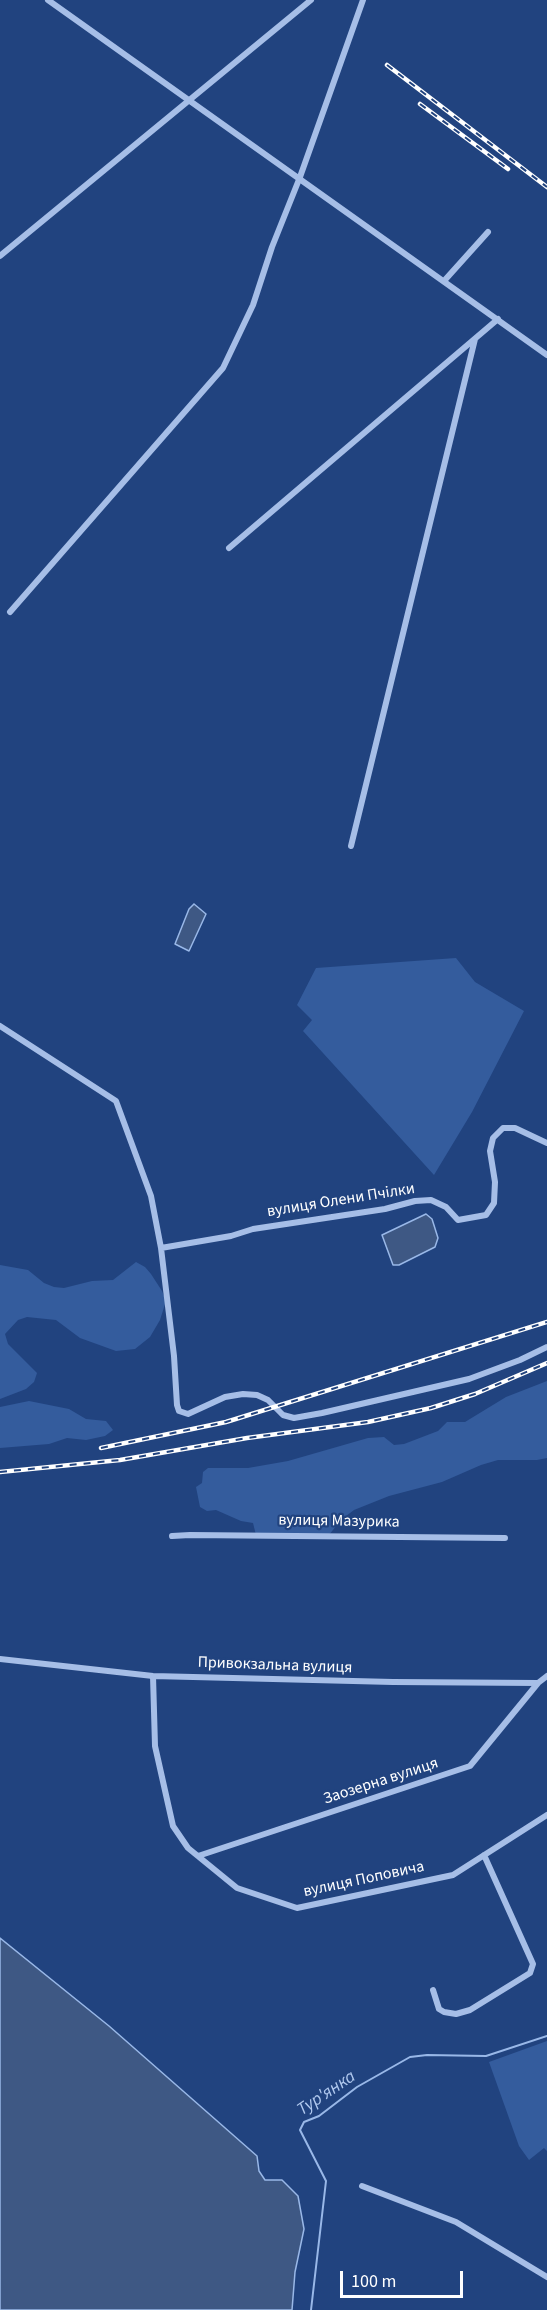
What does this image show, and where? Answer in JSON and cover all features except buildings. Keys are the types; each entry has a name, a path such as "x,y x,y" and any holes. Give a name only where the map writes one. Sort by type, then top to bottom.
{"street":[{"path":"48,0 300,177 547,355"},
{"path":"0,256 311,0"},
{"path":"9,612 223,368 253,305 272,247 300,177 363,0"},
{"path":"444,281 488,232"},
{"path":"229,548 498,319"},
{"path":"351,846 475,339"},
{"path":"0,1026 116,1101 151,1196 161,1248 179,1412 188,1414 225,1397 243,1394 257,1395 268,1400 283,1415 294,1418 469,1379 547,1347"},
{"name":"вулиця Олени Пчілки","path":"161,1248 231,1236 253,1229 385,1209 415,1201 431,1200 446,1207 458,1220 486,1215 494,1203 495,1182 490,1151 493,1138 503,1128 515,1128 547,1143"},
{"name":"вулиця Мазурика","path":"172,1536 505,1538"},
{"name":"Привокзальна вулиця","path":"0,1659 153,1676 538,1683"},
{"name":"вулиця Поповича","path":"153,1676 155,1746 173,1826 188,1848 237,1888 297,1908 453,1875 547,1815"},
{"path":"538,1683 547,1676"},
{"name":"Заозерна вулиця","path":"198,1856 470,1766 538,1683"},
{"path":"432,1990 439,2009 456,2014 470,2010 530,1973 533,1964 484,1855"},
{"path":"362,2187 456,2222 547,2277"}],"shaded area":[{"path":"194,904 206,914 189,951 175,944 189,909"},
{"path":"456,958 475,982 524,1011 472,1112 434,1175 303,1031 312,1020 297,1005 316,968"},
{"path":"426,1214 432,1219 438,1238 435,1247 399,1265 393,1265 382,1235"},
{"path":"136,1262 151,1274 166,1301 160,1320 150,1337 135,1349 116,1351 80,1338 56,1320 27,1317 18,1320 5,1334 8,1344 37,1373 34,1382 26,1389 0,1399 0,1265 28,1270 44,1283 64,1288 92,1281 113,1280"},
{"path":"547,1381 547,1458 498,1460 442,1482 389,1496 354,1510 342,1519 328,1536 256,1535 253,1523 241,1521 216,1510 207,1511 200,1507 196,1487 202,1483 203,1472 208,1468 248,1468 288,1461 368,1438 384,1437 394,1445 404,1444 438,1431 447,1422 465,1422 506,1397"},
{"path":"29,1401 69,1409 86,1419 106,1421 113,1430 105,1436 86,1440 67,1438 49,1444 0,1448 0,1407"},
{"path":"0,1938 109,2026 257,2156 259,2171 265,2180 282,2180 298,2196 304,2229 295,2272 292,2310 0,2310"},
{"path":"547,2041 547,2151 544,2148 529,2160 519,2146 489,2062"}],"waterway":[{"name":"Тур'янка","path":"311,2310 326,2181 300,2130 304,2122 319,2116 357,2087 410,2057 486,2056 547,2036"}],"railway":[{"path":"387,65 547,187"},
{"path":"420,104 508,169"},
{"path":"101,1448 226,1422 547,1322"},
{"path":"0,1472 120,1460 247,1438 368,1422 431,1408 475,1394 547,1363"}]}
